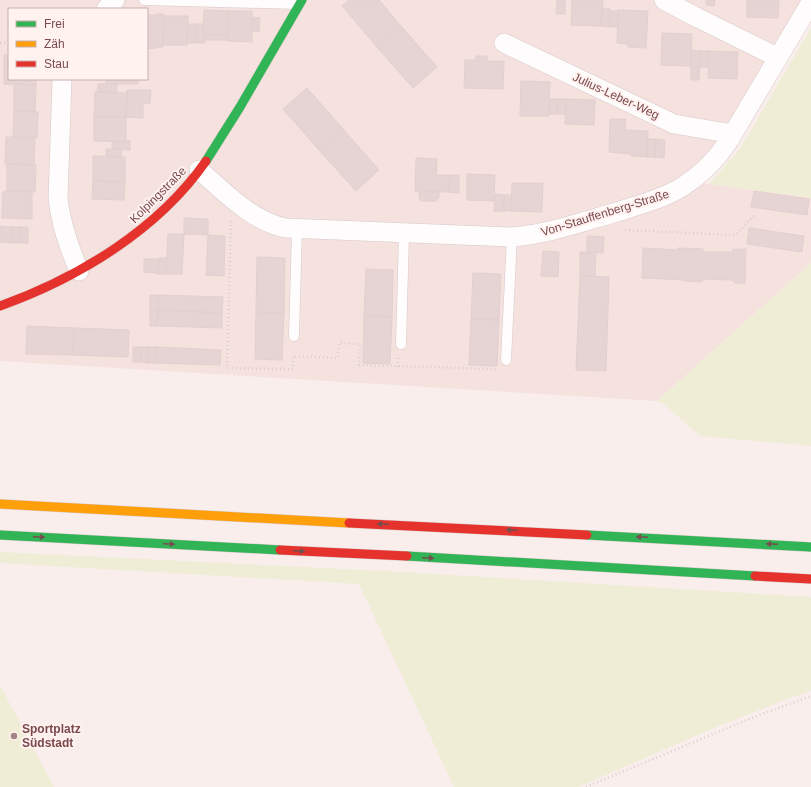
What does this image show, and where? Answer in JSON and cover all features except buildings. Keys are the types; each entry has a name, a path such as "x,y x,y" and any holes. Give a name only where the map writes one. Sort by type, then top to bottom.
{"main road":[{"name":"Kolpingstraße","path":"0,306 32,294 79,271 126,241 151,221 176,197 199,170 237,114 300,2"},
{"path":"0,504 811,546"},
{"path":"0,535 634,568 811,579"}],"street":[{"path":"107,8 115,0"},
{"path":"664,0 777,57"},
{"name":"Von-Stauffenberg-Straße","path":"199,170 254,215 277,227 404,234 512,237 526,236 568,227 649,202 676,191 707,168 719,156 733,134 777,57 811,2"},
{"name":"Julius-Leber-Weg","path":"504,43 674,124 733,134"},
{"path":"62,80 58,199 65,236 79,271"}],"lane":[{"path":"144,0 300,2"},
{"path":"294,336 297,229"},
{"path":"401,344 404,234"},
{"path":"506,360 512,237"}],"path":[{"path":"232,198 227,368 293,369 293,356 338,358 339,343 360,344 359,365 506,369 506,360"},
{"path":"621,230 735,235 754,216"},
{"path":"586,787 747,720 811,696"}],"shaded area":[{"path":"0,0 802,0 702,183 811,198 811,263 657,401 0,361"},
{"path":"811,28 811,198 709,184 739,150"},
{"path":"811,263 811,446 700,436 664,404 657,401"},
{"path":"0,552 386,571 811,597 811,691 714,728 578,787 454,787 359,584 0,563"},
{"name":"Sportplatz Südstadt","path":"0,685 54,787 0,787"}],"traffic: fast":[{"path":"206,161 240,107 302,0"},
{"path":"0,535 280,550"},
{"path":"587,535 811,547"},
{"path":"407,556 755,576"}],"traffic: slow":[{"path":"0,504 349,523"}],"traffic: jam":[{"path":"0,306 29,295 58,281 87,266 114,249 165,209 187,186 206,161"},
{"path":"349,523 587,535"},
{"path":"280,550 407,556"},
{"path":"755,576 811,579"}],"place":[{"name":"Sportplatz Südstadt","path":"14,736"}]}
